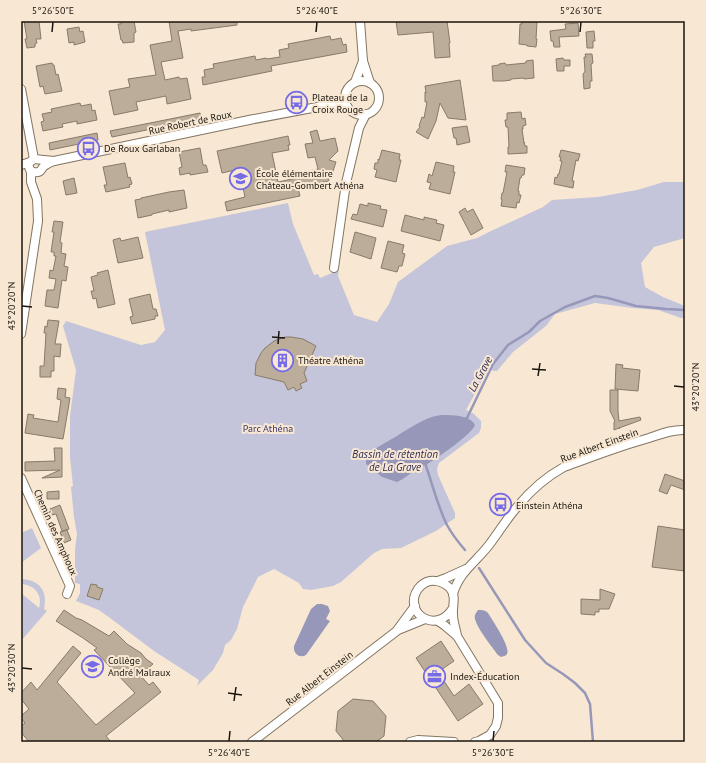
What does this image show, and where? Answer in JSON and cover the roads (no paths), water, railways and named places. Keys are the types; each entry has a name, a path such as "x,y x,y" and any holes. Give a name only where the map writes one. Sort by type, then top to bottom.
{"street":[{"path":"360,21 363,61 370,83"},
{"path":"355,82 363,61"},
{"path":"365,81 370,83 374,85 378,93 379,102 374,110 366,114 356,114 351,111 345,101 347,90 350,85 355,82 365,81"},
{"path":"21,89 35,166 31,182 37,199 38,221 24,294 21,334"},
{"name":"Rue Robert de Roux","path":"331,105 345,95"},
{"name":"Rue Robert de Roux","path":"21,169 249,120 331,105 347,106"},
{"path":"356,114 359,128"},
{"path":"334,268 346,183 359,128 366,114"},
{"name":"Rue Robert de Roux","path":"21,165 35,166"},
{"name":"Rue Albert Einstein","path":"453,594 455,587 466,568 488,546 531,490 553,474 564,467 642,440 669,432 685,430"},
{"name":"Chemin des Amphoux","path":"21,478 70,586 67,594"},
{"name":"Rue Albert Einstein","path":"438,581 466,568"},
{"path":"453,608 449,614 438,621 425,619 420,616 415,606 415,595 420,587 431,581 444,583 450,588 453,594 454,604 453,616 457,636"},
{"name":"Rue Albert Einstein","path":"398,630 415,606"},
{"name":"Rue Albert Einstein","path":"252,742 398,630 425,619"},
{"path":"438,621 457,636 498,704 499,710 496,726 490,735 474,742"},
{"path":"410,742 418,740 454,742"}],"water":[{"name":"Bassin de rétention de La Grave","path":"441,415 465,417 475,425 462,440 447,451 397,482 382,477 366,464 366,455 372,451 421,421"},
{"path":"317,604 328,606 330,611 326,619 330,621 306,655 299,656 294,651 294,646 311,609"},
{"path":"478,610 486,611 497,627 506,646 506,655 501,657 498,655 476,623 475,614"}],"waterway":[{"name":"La Grave","path":"466,418 493,364 508,345 529,332 540,321 565,307 595,296 636,306 685,310"},
{"name":"La Grave","path":"426,462 438,504 447,525 465,550"},
{"name":"La Grave","path":"479,568 525,640 546,663 575,683 585,693 590,704 593,742"}],"place":[{"name":"Plateau de la Croix Rouge","path":"297,103"},
{"name":"De Roux Garlaban","path":"89,148"},
{"name":"École élémentaire Château-Gombert Athéna","path":"240,179"},
{"name":"Théatre Athéna","path":"283,360"},
{"name":"Einstein Athéna","path":"501,505"},
{"name":"Collège André Malraux","path":"92,666"},
{"name":"Index-Éducation","path":"434,676"}],"park label":[{"name":"Parc Athéna","path":"268,428"}]}
